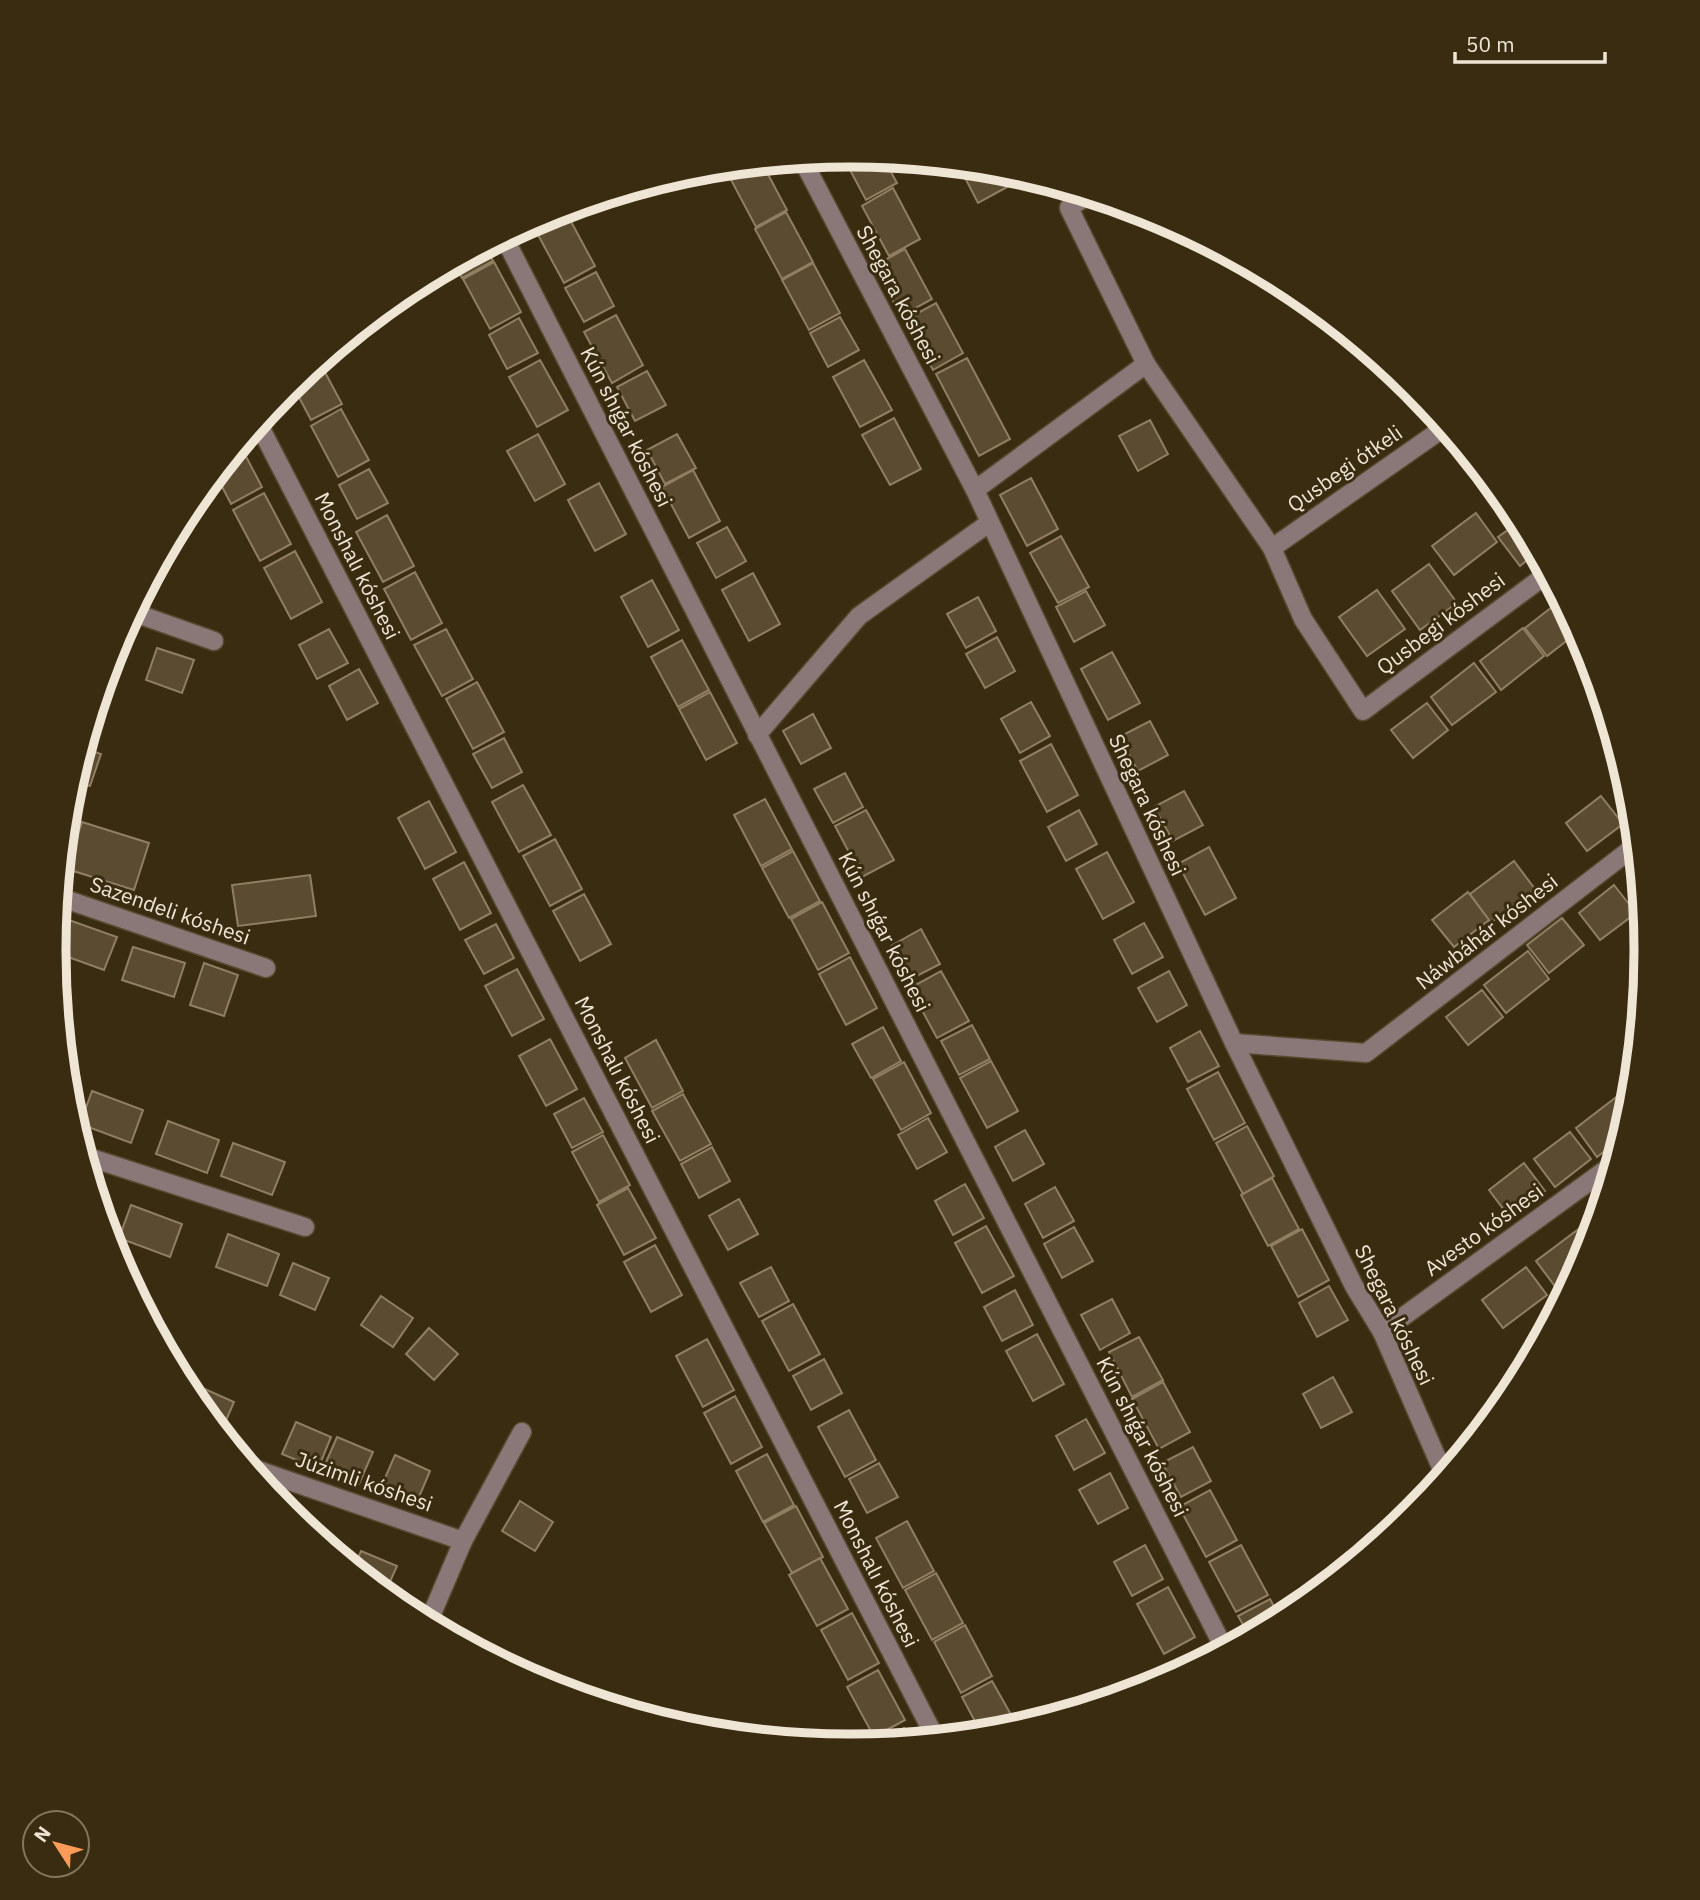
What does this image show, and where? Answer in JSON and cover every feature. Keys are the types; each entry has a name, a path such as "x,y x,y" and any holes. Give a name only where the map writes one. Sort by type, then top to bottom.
{"street":[{"name":"Shegara kóshesi","path":"807,168 975,490 1234,1043 1354,1286 1382,1332 1440,1465"},
{"path":"1079,201 1069,208 1146,364 1272,548"},
{"name":"Kún shıǵar kóshesi","path":"508,245 1220,1641"},
{"path":"975,490 1146,364"},
{"name":"Monshalı kóshesi","path":"262,432 931,1729"},
{"name":"Qusbegi ótkeli","path":"1272,548 1438,432"},
{"path":"757,734 859,616 989,523"},
{"name":"Qusbegi kóshesi","path":"1272,548 1303,619 1363,711 1540,579"},
{"path":"142,615 214,640"},
{"name":"Náwbáhár kóshesi","path":"1234,1043 1366,1054 1627,853"},
{"name":"Sazendeli kóshesi","path":"68,900 266,968"},
{"path":"95,1159 305,1227"},
{"name":"Avesto kóshesi","path":"1382,1332 1601,1173"},
{"path":"433,1612 463,1541 522,1432"},
{"name":"Júzimli kóshesi","path":"266,1472 463,1541"}],"building":[{"path":"848,167 889,168 897,183 866,200"},
{"path":"766,171 787,210 756,227 729,176"},
{"path":"964,175 1007,183 1009,186 978,203"},
{"path":"893,188 920,239 889,256 862,206"},
{"path":"786,212 813,262 782,279 755,229"},
{"path":"569,219 595,266 564,283 537,233"},
{"path":"905,249 932,299 901,316 874,266"},
{"path":"490,254 493,261 462,278 459,271"},
{"path":"494,262 521,312 490,329 463,279"},
{"path":"813,263 840,313 809,330 782,280"},
{"path":"596,272 614,306 584,322 565,288"},
{"path":"936,303 963,353 933,370 905,320"},
{"path":"616,315 643,365 612,383 584,332"},
{"path":"840,317 859,350 828,367 810,333"},
{"path":"519,318 538,353 507,369 489,335"},
{"path":"967,358 1010,439 979,456 936,374"},
{"path":"540,360 568,410 537,427 509,377"},
{"path":"864,360 892,410 860,427 833,377"},
{"path":"324,370 342,404 311,420 298,395"},
{"path":"647,371 666,405 635,421 617,387"},
{"path":"341,409 369,460 338,477 311,426"},
{"path":"894,418 921,469 890,485 862,435"},
{"path":"1150,420 1168,454 1138,471 1119,436"},
{"path":"538,434 565,484 535,501 507,451"},
{"path":"677,434 696,468 665,484 647,450"},
{"path":"244,453 262,487 231,504 221,484"},
{"path":"369,469 388,503 357,519 339,485"},
{"path":"693,470 720,521 689,538 662,487"},
{"path":"1031,478 1058,529 1027,546 1000,495"},
{"path":"599,483 626,534 595,551 568,500"},
{"path":"264,493 291,544 260,561 233,510"},
{"path":"1476,513 1497,542 1454,575 1432,546"},
{"path":"387,515 414,566 383,582 356,532"},
{"path":"727,527 746,561 716,578 697,543"},
{"path":"1510,529 1529,558 1520,566 1498,537"},
{"path":"1061,536 1089,587 1058,603 1030,553"},
{"path":"295,551 322,602 291,619 264,568"},
{"path":"1429,564 1457,603 1420,630 1392,591"},
{"path":"415,572 442,623 411,640 384,589"},
{"path":"753,573 780,624 749,641 722,590"},
{"path":"652,580 679,630 648,647 621,597"},
{"path":"1377,590 1405,629 1367,656 1339,617"},
{"path":"1086,591 1105,625 1074,642 1056,607"},
{"path":"978,597 996,631 966,648 947,614"},
{"path":"1554,605 1569,639 1547,656 1525,628"},
{"path":"1523,628 1544,656 1501,690 1480,661"},
{"path":"329,629 348,663 317,679 299,645"},
{"path":"446,629 473,679 442,696 414,645"},
{"path":"997,637 1015,671 985,688 966,654"},
{"path":"682,640 709,690 678,707 651,657"},
{"path":"157,648 194,660 182,693 146,680"},
{"path":"1112,652 1140,703 1108,720 1081,669"},
{"path":"1474,663 1496,692 1452,725 1431,697"},
{"path":"359,669 378,703 347,720 329,686"},
{"path":"477,682 504,732 473,749 446,699"},
{"path":"710,692 737,743 706,760 679,709"},
{"path":"1031,702 1050,736 1020,753 1001,719"},
{"path":"1427,703 1448,730 1413,758 1391,730"},
{"path":"813,714 831,748 801,764 783,731"},
{"path":"1150,721 1168,755 1138,771 1119,737"},
{"path":"504,738 522,772 492,788 473,754"},
{"path":"1051,744 1078,795 1047,812 1020,761"},
{"path":"92,751 101,754 90,786 85,784"},
{"path":"845,773 863,807 833,823 814,789"},
{"path":"523,785 551,835 519,852 492,802"},
{"path":"1184,791 1203,825 1173,841 1154,807"},
{"path":"1601,796 1623,824 1587,851 1566,823"},
{"path":"765,799 792,849 761,866 734,815"},
{"path":"429,801 456,852 425,869 398,818"},
{"path":"866,810 894,860 862,877 835,826"},
{"path":"1079,810 1097,844 1066,861 1048,827"},
{"path":"82,822 149,843 134,890 71,870 73,851"},
{"path":"555,839 582,889 550,906 523,856"},
{"path":"1209,847 1236,898 1205,915 1178,864"},
{"path":"793,851 820,901 789,918 762,868"},
{"path":"1107,852 1134,902 1103,919 1076,869"},
{"path":"1514,861 1535,889 1491,923 1470,894"},
{"path":"464,862 491,913 460,930 433,879"},
{"path":"310,875 316,916 238,926 232,885"},
{"path":"1614,885 1632,908 1633,916 1600,940 1579,913"},
{"path":"1468,892 1489,920 1454,947 1432,920"},
{"path":"584,894 611,944 580,961 553,911"},
{"path":"822,902 849,953 818,970 791,919"},
{"path":"1562,918 1584,945 1549,973 1527,945"},
{"path":"67,919 117,937 104,970 66,956"},
{"path":"1144,923 1163,957 1132,974 1114,940"},
{"path":"496,924 514,958 484,974 465,940"},
{"path":"921,929 940,964 909,980 891,946"},
{"path":"133,947 185,963 174,997 122,980"},
{"path":"1528,951 1549,979 1506,1013 1484,985"},
{"path":"850,957 877,1008 846,1025 819,974"},
{"path":"204,963 238,975 224,1016 190,1005"},
{"path":"517,969 544,1019 512,1036 485,986"},
{"path":"941,971 969,1021 937,1038 910,988"},
{"path":"1169,971 1187,1005 1157,1022 1138,988"},
{"path":"1482,990 1503,1017 1468,1045 1446,1017"},
{"path":"972,1025 990,1059 959,1075 941,1041"},
{"path":"883,1027 901,1061 871,1078 852,1044"},
{"path":"1200,1031 1219,1066 1188,1082 1170,1048"},
{"path":"550,1039 577,1089 546,1106 519,1056"},
{"path":"656,1040 683,1091 652,1108 625,1058"},
{"path":"991,1061 1018,1111 987,1128 960,1078"},
{"path":"904,1062 931,1113 901,1130 873,1079"},
{"path":"1218,1072 1245,1123 1214,1140 1187,1089"},
{"path":"92,1091 143,1110 131,1143 87,1127 84,1113"},
{"path":"683,1094 711,1144 680,1161 652,1111"},
{"path":"1619,1095 1608,1148 1597,1157 1576,1128"},
{"path":"584,1098 603,1132 572,1148 554,1114"},
{"path":"928,1118 947,1152 917,1169 898,1135"},
{"path":"168,1121 219,1140 207,1173 156,1154"},
{"path":"1247,1126 1274,1176 1243,1194 1216,1143"},
{"path":"1025,1130 1044,1164 1013,1181 995,1147"},
{"path":"1570,1132 1591,1159 1555,1187 1534,1159"},
{"path":"603,1135 630,1185 599,1202 572,1152"},
{"path":"233,1143 285,1162 272,1195 221,1176"},
{"path":"712,1147 730,1181 699,1198 681,1164"},
{"path":"1524,1163 1545,1191 1510,1218 1489,1190"},
{"path":"1272,1178 1299,1229 1268,1246 1241,1195"},
{"path":"965,1184 984,1218 953,1235 935,1201"},
{"path":"1055,1187 1074,1221 1043,1238 1025,1204"},
{"path":"628,1188 656,1238 624,1255 597,1205"},
{"path":"739,1199 758,1234 728,1250 709,1216"},
{"path":"131,1205 182,1224 170,1257 122,1239 120,1235"},
{"path":"986,1226 1014,1276 982,1293 955,1243"},
{"path":"1074,1227 1093,1261 1062,1278 1044,1244"},
{"path":"1580,1228 1574,1250 1557,1289 1536,1261"},
{"path":"1302,1229 1329,1280 1298,1297 1271,1246"},
{"path":"228,1234 279,1254 267,1286 216,1267"},
{"path":"655,1245 682,1295 651,1312 624,1262"},
{"path":"293,1263 329,1278 315,1310 280,1295"},
{"path":"771,1267 789,1301 759,1317 740,1283"},
{"path":"1526,1267 1547,1295 1503,1328 1482,1300"},
{"path":"1329,1286 1348,1320 1317,1337 1299,1303"},
{"path":"1015,1290 1033,1325 1002,1341 984,1307"},
{"path":"381,1296 413,1318 393,1347 361,1325"},
{"path":"1112,1299 1130,1333 1100,1350 1081,1315"},
{"path":"793,1304 820,1354 789,1371 762,1321"},
{"path":"429,1328 458,1354 434,1380 406,1354"},
{"path":"1037,1334 1064,1384 1033,1401 1006,1351"},
{"path":"1139,1337 1163,1380 1132,1397 1109,1352"},
{"path":"707,1339 734,1390 703,1407 676,1356"},
{"path":"824,1359 842,1393 811,1410 793,1376"},
{"path":"1333,1377 1352,1412 1321,1428 1303,1394"},
{"path":"1163,1382 1190,1432 1159,1449 1132,1399"},
{"path":"200,1387 234,1402 225,1423"},
{"path":"735,1396 762,1447 731,1464 704,1413"},
{"path":"849,1410 876,1460 845,1477 818,1427"},
{"path":"1086,1419 1105,1453 1074,1470 1056,1436"},
{"path":"296,1422 331,1437 318,1469 282,1454"},
{"path":"337,1437 373,1452 359,1484 323,1469"},
{"path":"1193,1447 1211,1481 1181,1497 1162,1463"},
{"path":"767,1454 794,1505 763,1522 736,1471"},
{"path":"395,1455 430,1471 417,1502 381,1487"},
{"path":"879,1463 898,1497 867,1513 849,1479"},
{"path":"1110,1473 1128,1508 1098,1524 1079,1490"},
{"path":"1210,1490 1237,1540 1206,1557 1179,1507"},
{"path":"520,1501 553,1522 535,1551 502,1531"},
{"path":"796,1506 823,1557 792,1573 764,1523"},
{"path":"907,1521 934,1571 903,1588 876,1538"},
{"path":"1145,1545 1163,1579 1132,1596 1114,1562"},
{"path":"1241,1545 1268,1595 1236,1612 1209,1562"},
{"path":"361,1551 397,1566 389,1583 357,1559"},
{"path":"820,1558 848,1609 817,1626 789,1575"},
{"path":"936,1573 963,1623 932,1640 905,1590"},
{"path":"1168,1587 1195,1637 1164,1654 1137,1604"},
{"path":"1270,1599 1275,1608 1245,1627 1238,1616"},
{"path":"852,1613 879,1663 848,1680 821,1630"},
{"path":"965,1625 992,1676 961,1693 934,1642"},
{"path":"878,1670 905,1720 882,1733 872,1733 847,1687"},
{"path":"992,1681 1012,1716 976,1723 962,1697"}]}
